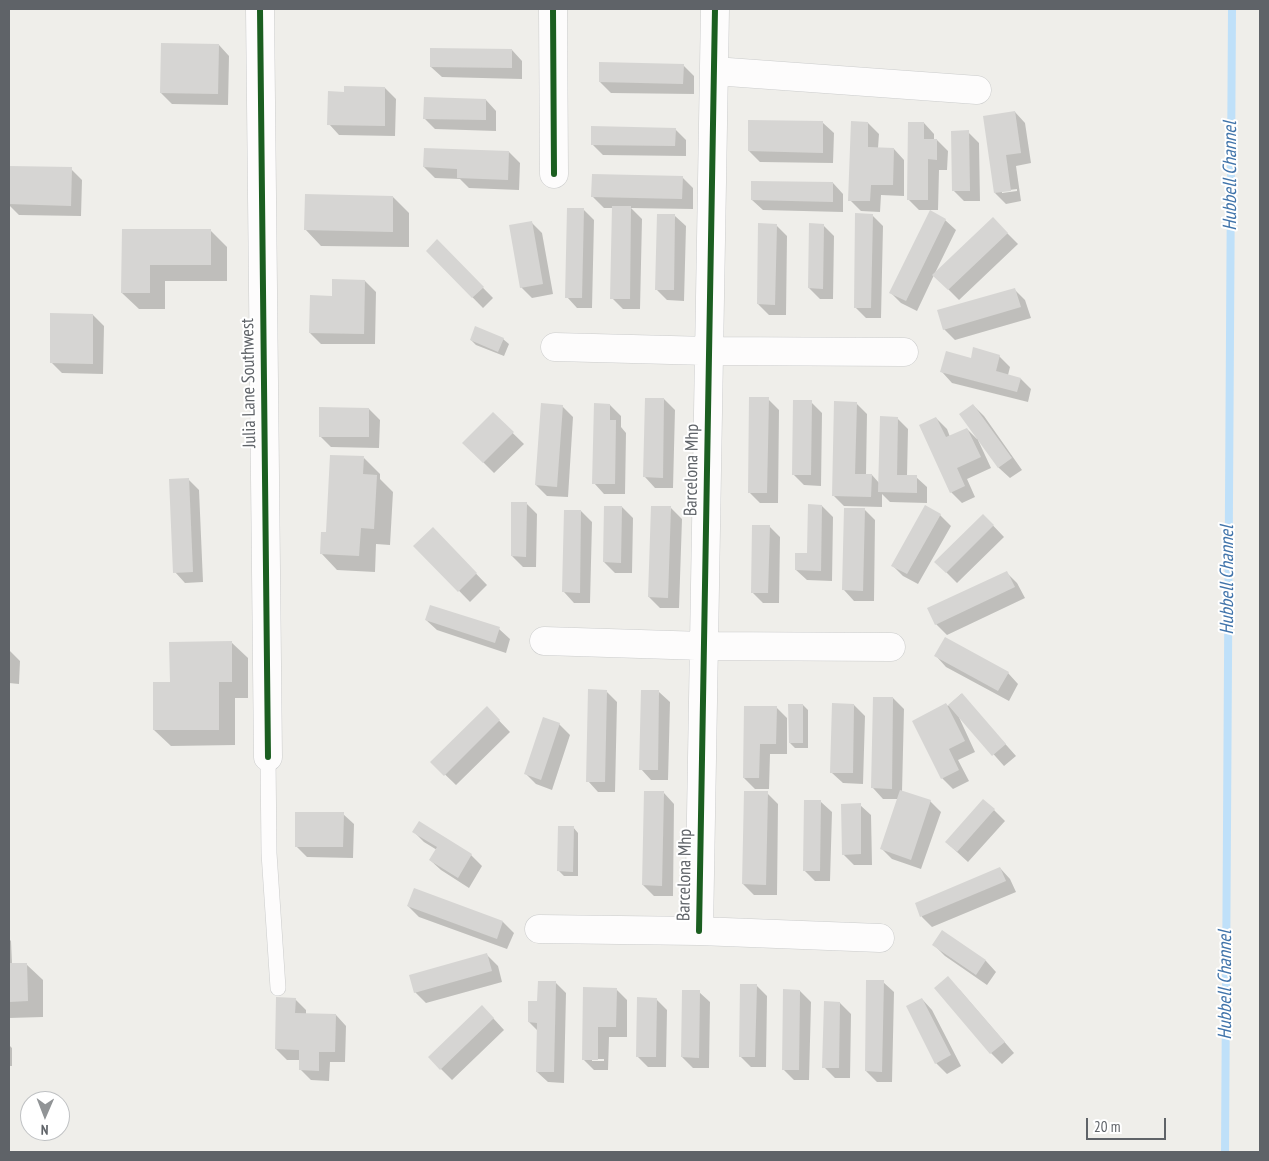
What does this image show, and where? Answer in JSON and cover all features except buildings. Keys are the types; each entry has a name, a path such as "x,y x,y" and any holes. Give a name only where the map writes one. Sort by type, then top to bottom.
{"street":[{"name":"Julia Lane Southwest","path":"260,9 268,757"},
{"path":"553,9 554,174"},
{"name":"Barcelona Mhp","path":"699,931 715,9"},
{"path":"714,71 977,90"},
{"path":"555,347 709,351 904,352"},
{"path":"544,642 704,646 891,647"},
{"path":"539,929 699,931 880,938"}],"lane":[{"path":"268,757 269,853 278,988"}],"waterway":[{"name":"Hubbell Channel","path":"1225,1152 1232,9"}],"cycle path":[{"path":"260,9 268,757"},
{"path":"553,9 554,174"},
{"path":"699,931 715,9"}]}
